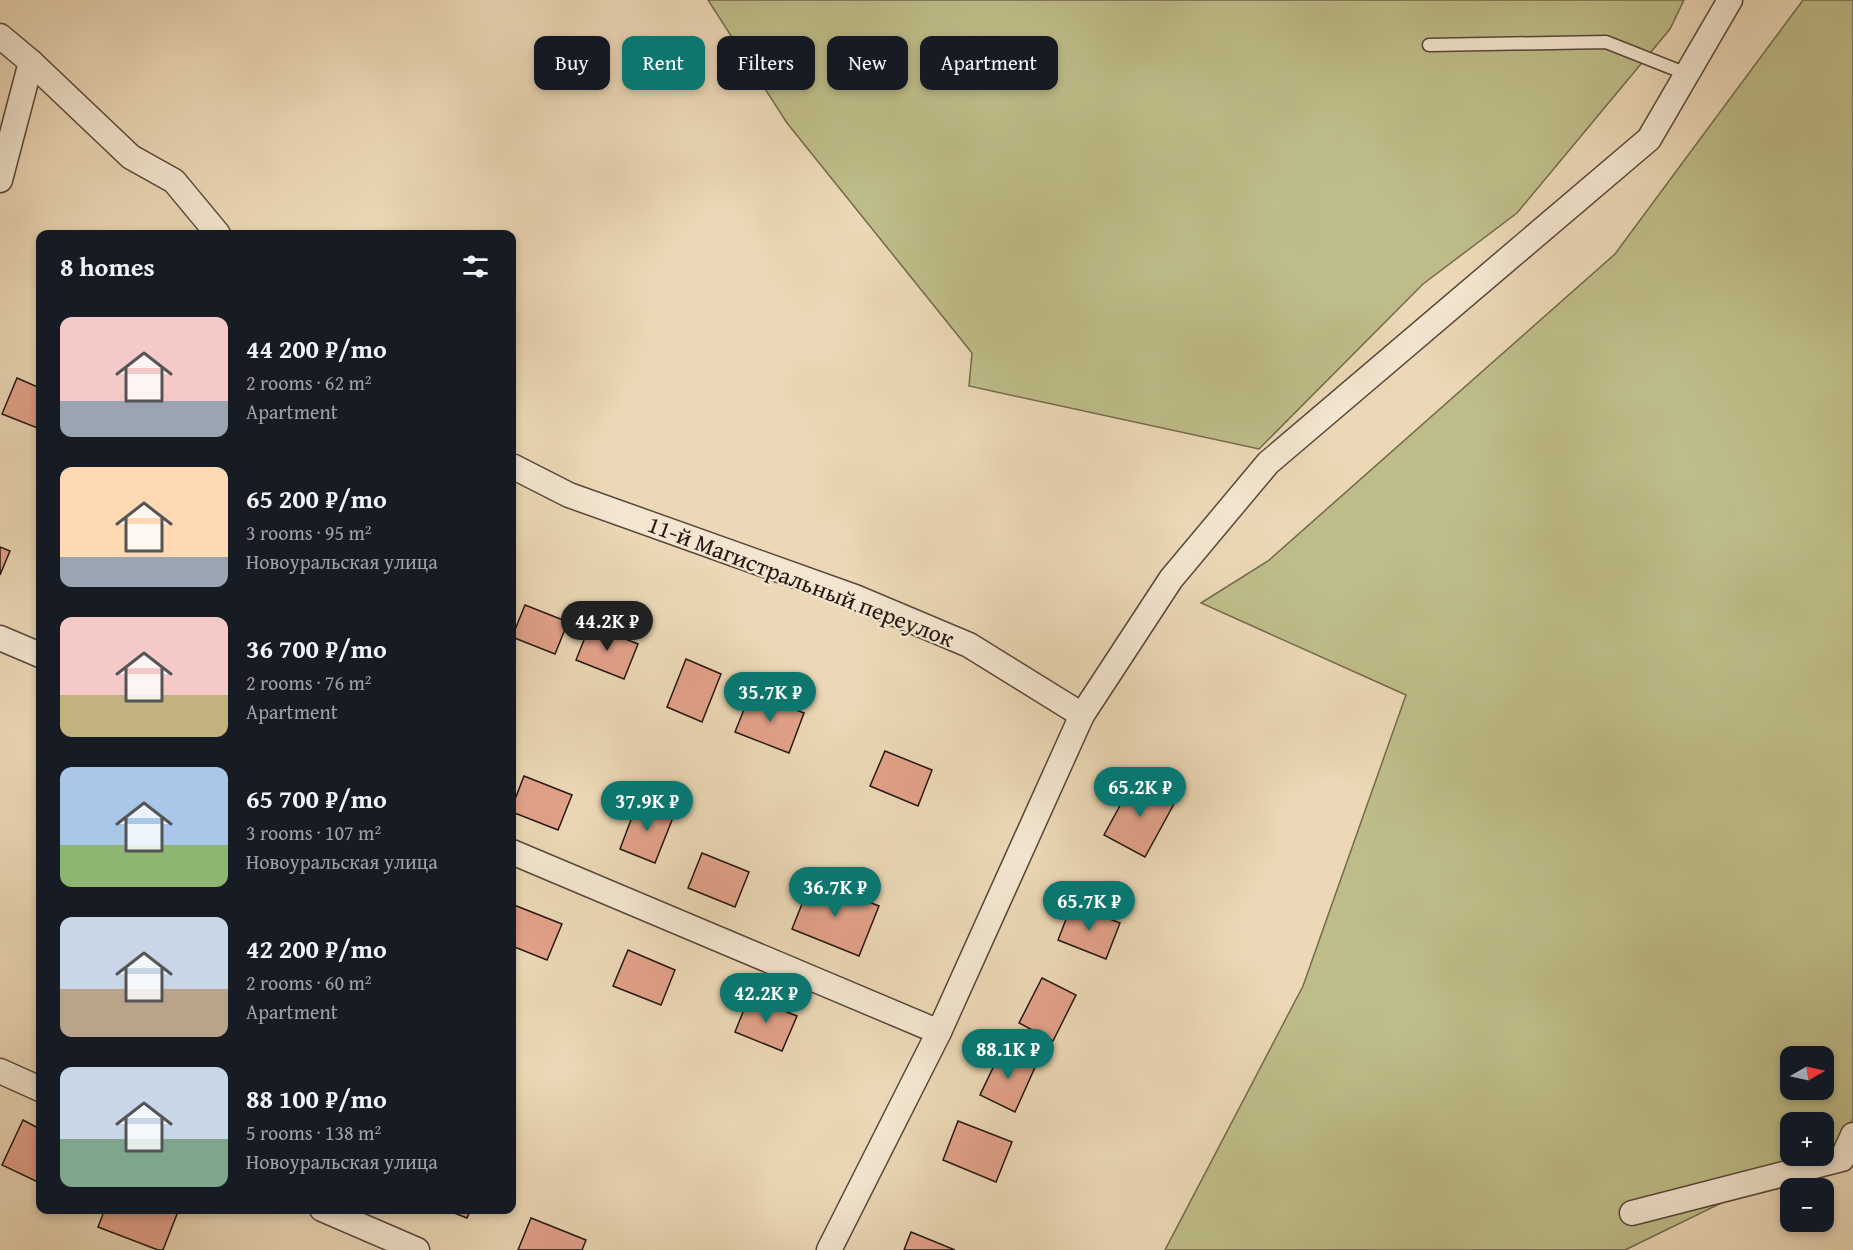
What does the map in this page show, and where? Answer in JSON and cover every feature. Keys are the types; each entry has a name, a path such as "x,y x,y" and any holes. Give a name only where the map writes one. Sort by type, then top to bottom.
{"street":[{"path":"829,1250 939,1032 1082,715 1171,579 1268,463 1649,139 1730,0"},
{"path":"0,36 31,62 131,157 174,181 215,230"},
{"path":"0,180 31,62"},
{"name":"11-й Магистральный переулок","path":"516,468 569,495 855,597 969,645 1082,715"},
{"path":"0,638 36,652"},
{"path":"516,854 939,1032"},
{"path":"0,1071 36,1087"},
{"path":"1632,1213 1842,1159 1853,1136"},
{"path":"334,1214 417,1250"}],"lane":[{"path":"1429,45 1606,42 1687,74"}],"shaded area":[{"path":"708,0 1684,0 1670,29 1517,213 1423,284 1259,449 969,386 972,353 787,123 766,90 815,90 815,36 731,36"},
{"path":"1803,0 1853,0 1853,1118 1840,1145 1834,1148 1834,1112 1780,1112 1780,1166 1797,1166 1625,1250 1165,1250 1303,986 1406,695 1201,603 1268,561 1615,254"}],"building":[{"path":"17,378 36,386 36,427 2,414"},
{"path":"0,547 10,551 0,575"},
{"path":"525,605 568,622 555,654 516,639 516,627"},
{"path":"590,625 638,644 624,679 576,660"},
{"path":"686,659 721,674 702,722 667,707"},
{"path":"751,692 804,713 789,753 735,732"},
{"path":"885,751 932,770 918,806 870,786"},
{"path":"524,776 572,795 558,830 516,814 516,797"},
{"path":"1134,780 1175,802 1145,857 1104,835"},
{"path":"638,801 674,815 655,863 620,849"},
{"path":"702,853 749,872 735,907 688,888"},
{"path":"812,879 879,906 859,956 792,929"},
{"path":"1072,904 1120,923 1106,959 1058,940"},
{"path":"516,906 562,924 547,960 516,948"},
{"path":"628,950 675,970 661,1005 613,986"},
{"path":"1042,978 1076,995 1053,1041 1019,1023"},
{"path":"749,997 797,1016 782,1051 735,1032"},
{"path":"1002,1049 1036,1065 1015,1112 980,1095"},
{"path":"23,1120 36,1127 36,1181 2,1165"},
{"path":"958,1121 1012,1142 996,1182 943,1160"},
{"path":"103,1214 177,1214 163,1250 98,1227"},
{"path":"457,1214 469,1214 467,1218"},
{"path":"531,1218 586,1240 582,1250 518,1250"},
{"path":"911,1232 955,1250 904,1250"}]}
